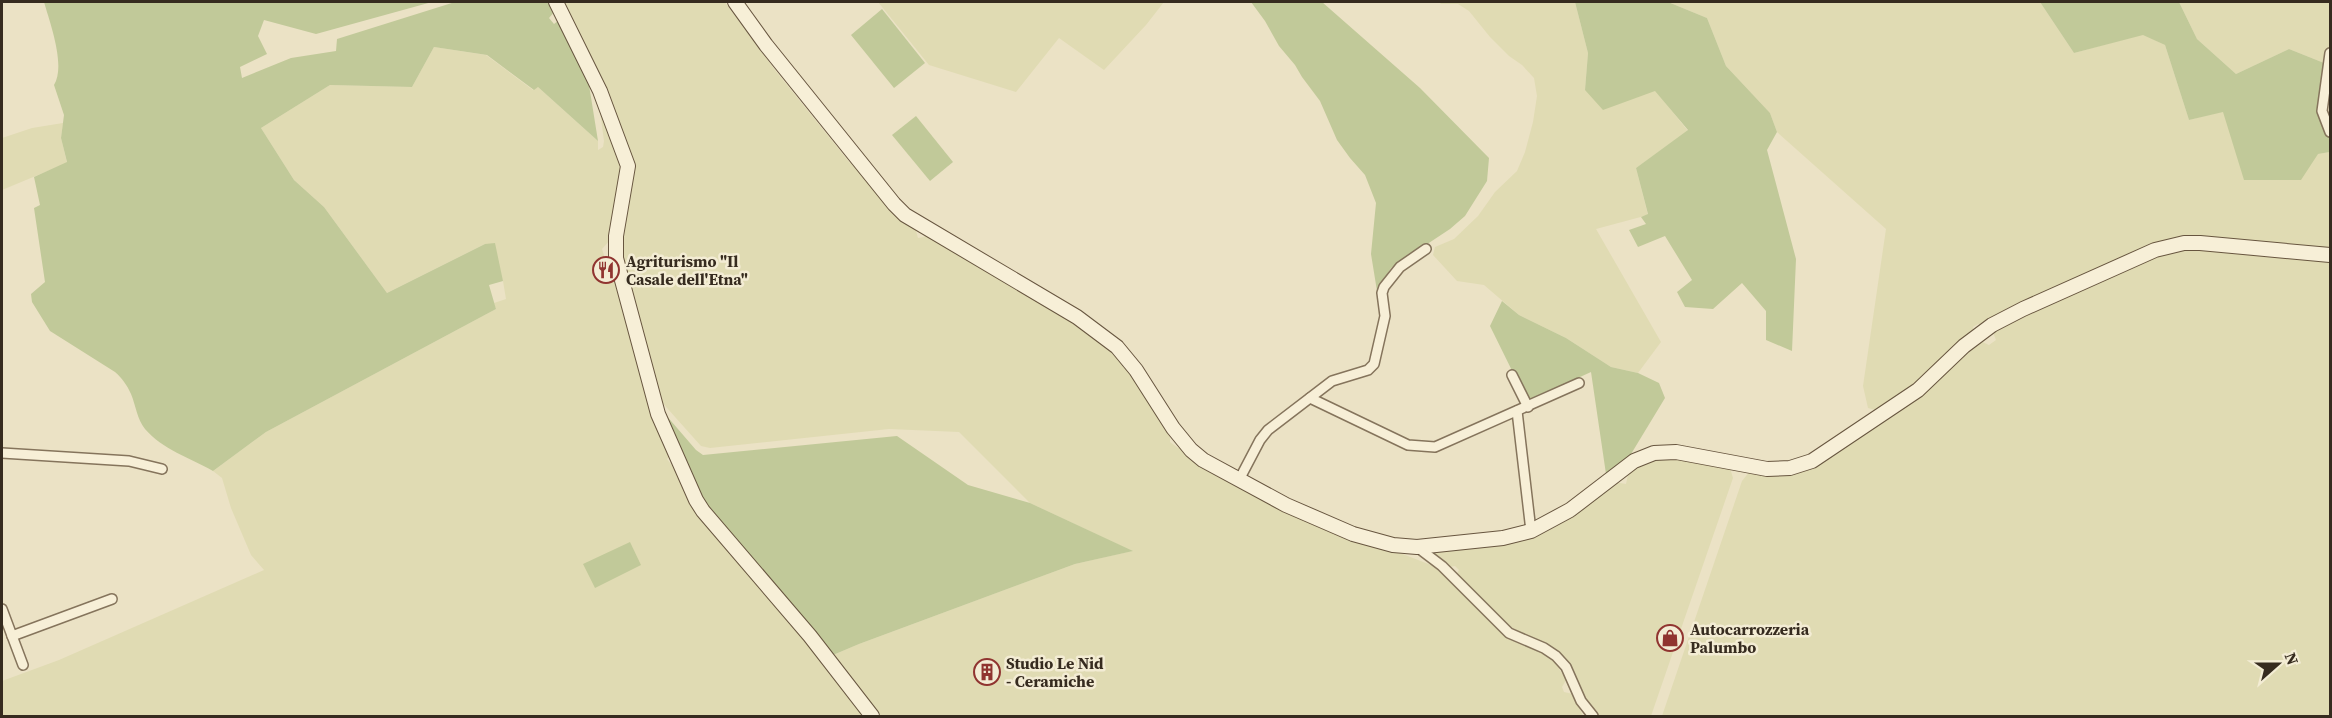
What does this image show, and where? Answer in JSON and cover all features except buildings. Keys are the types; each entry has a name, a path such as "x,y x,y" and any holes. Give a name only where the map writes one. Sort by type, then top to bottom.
{"street":[{"path":"555,2 585,57 625,156 628,176 616,236 616,258 658,414 669,443 703,512 810,636 872,717"},
{"path":"735,2 786,70 905,215 1077,317 1117,347 1136,370 1173,428 1191,450 1203,460 1286,505 1353,534 1393,545 1417,547 1503,538 1531,531 1570,510 1644,456 1676,452 1743,465 1779,469 1812,461 1918,390 1964,346 1992,325 2155,250 2177,244 2200,243 2331,255"},
{"path":"2331,53 2322,111 2331,132"},
{"path":"1239,480 1260,440 1268,430 1332,381 1368,370 1374,364 1385,316 1382,293 1384,287 1400,267 1426,249"},
{"path":"1512,375 1528,406"},
{"path":"1310,398 1415,447 1436,447 1579,383"},
{"path":"1517,411 1531,531"},
{"path":"2,453 129,461 162,469"},
{"path":"1417,547 1442,566 1509,633 1544,648 1556,656 1566,667 1581,701 1593,717"},
{"path":"12,636 112,599"},
{"path":"2,609 23,665"}],"shaded area":[{"path":"561,2 725,2 775,70 850,163 855,162 915,227 918,238 926,234 1088,330 1123,361 1170,433 1170,442 1178,448 1395,551 1436,567 1504,635 1553,659 1566,680 1562,687 1564,692 1573,694 1583,716 879,716 833,655 1075,564 1132,551 1030,503 959,432 889,429 710,448 701,446 659,399 621,259 621,238 634,174 634,163"},
{"path":"878,2 1164,2 1104,70 1059,38 1016,92 929,65"},
{"path":"1439,2 1575,2 1588,53 1585,90 1655,90 1688,131 1636,168 1648,215 1596,229 1661,342 1638,373 1611,367 1566,338 1519,315 1484,285 1457,281 1433,255 1435,247 1454,239 1478,216 1495,192 1517,171 1533,122 1537,96 1534,78 1490,37 1469,11 1458,4"},
{"path":"1668,2 2040,2 2074,53 2143,34 2165,45 2189,120 2223,111 2318,154 2330,152 2330,250 2188,237 1982,327 1978,324 1973,327 1974,333 1920,383 1879,411 1868,408 1863,386 1886,229 1777,132 1770,113 1726,66 1707,18"},
{"path":"2179,2 2330,2 2330,45 2324,63 2289,49 2236,74 2197,39"},
{"path":"434,47 486,55 533,90 538,87 598,141 598,150 603,147 604,141 599,103 622,163 611,239 602,249 604,266 617,277 670,456 667,459 865,716 2,716 2,681 59,660 264,570 251,555 231,508 222,478 213,471 266,432 496,309 494,303 506,299 503,281 485,244 387,293 324,207 294,180 261,128 330,85 412,87"},
{"path":"63,123 61,138 67,163 2,190 2,138 32,128"},
{"path":"2200,248 2330,261 2330,716 1662,716 1742,481 1750,471 1767,475 1792,474 1978,340 1989,345 1996,340 1992,330 2153,257 2169,251"},
{"path":"1666,456 1730,468 1733,478 1651,716 1599,716 1585,700 1566,660 1558,653 1512,629 1456,575 1459,570 1455,566 1449,567 1434,555 1434,551 1503,544 1614,482 1626,484 1629,470 1637,464"}],"green space":[{"path":"44,2 432,2 316,34 264,20 258,36 267,54 240,67 242,78 291,58 336,51 337,39 455,2 550,2 555,11 549,18 554,24 559,20 589,85 598,141 538,87 534,90 487,55 434,47 412,87 330,85 261,128 294,180 324,207 387,293 485,244 495,243 503,281 489,285 496,309 266,432 213,471 168,448 152,436 142,425 131,394 120,377 50,331 32,302 31,294 45,282 34,208 40,205 34,177 67,162 61,138 64,115 54,85 57,77 58,56"},
{"path":"1251,2 1322,2 1420,88 1489,158 1487,181 1465,216 1450,229 1391,268 1377,291 1371,254 1376,203 1365,175 1337,140 1320,101 1279,46"},
{"path":"1575,2 1668,2 1707,18 1726,66 1770,113 1777,132 1767,150 1796,259 1792,351 1766,340 1766,311 1742,283 1713,309 1685,307 1677,292 1692,280 1665,236 1638,247 1629,230 1646,224 1641,217 1648,214 1636,168 1688,130 1655,91 1603,110 1585,90 1588,53"},
{"path":"2040,2 2179,2 2197,39 2236,74 2289,49 2324,63 2319,103 2330,138 2330,152 2318,154 2301,180 2244,180 2223,112 2189,120 2165,45 2143,35 2074,53"},
{"path":"882,9 925,63 894,88 851,35"},
{"path":"916,116 953,162 930,181 892,135"},
{"path":"1502,301 1519,315 1566,338 1611,367 1638,373 1659,383 1665,398 1628,459 1606,474 1591,372 1527,401 1490,326"},
{"path":"665,414 703,455 897,436 968,485 1030,503 1133,551 1075,564 833,655 706,504"},
{"path":"630,542 641,565 595,588 583,564"}],"place":[{"name":"Agriturismo \"Il Casale dell'Etna\"","path":"606,270"},
{"name":"Autocarrozzeria Palumbo","path":"1670,638"},
{"name":"Studio Le Nid - Ceramiche","path":"987,672"}]}
